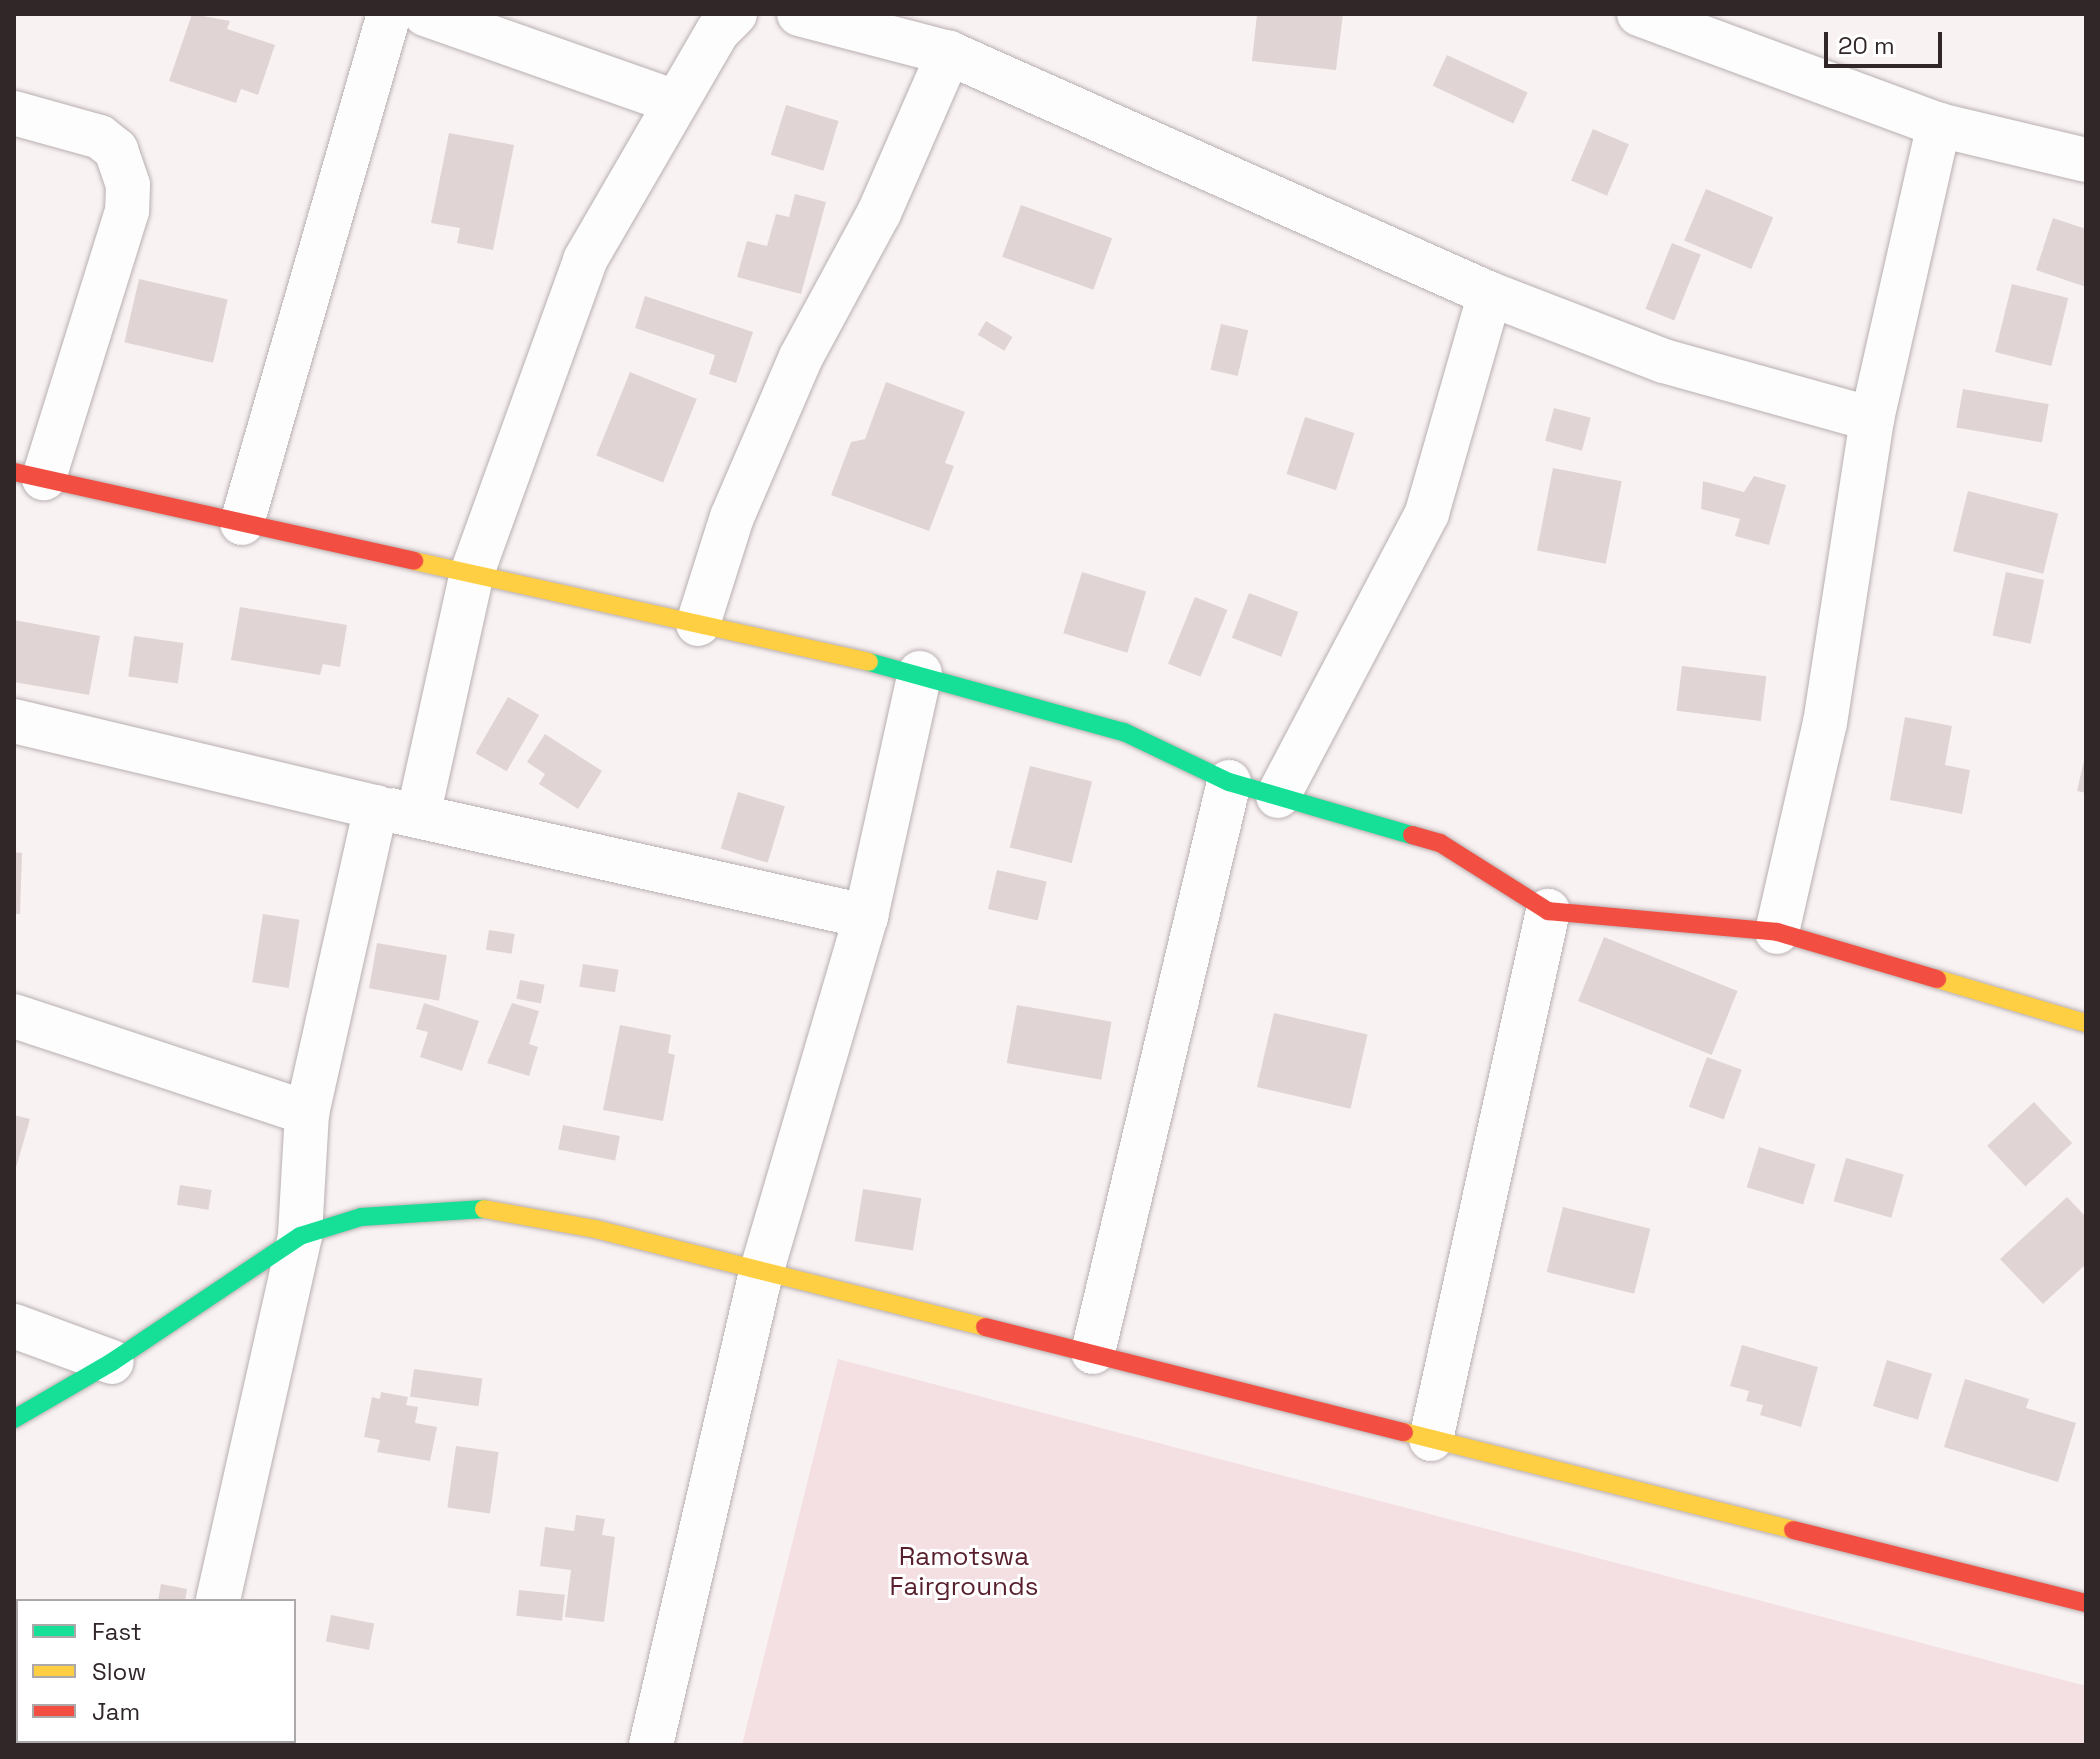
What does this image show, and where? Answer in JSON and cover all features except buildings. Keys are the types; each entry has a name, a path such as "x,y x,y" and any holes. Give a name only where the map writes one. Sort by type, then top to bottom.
{"street":[{"path":"242,523 389,14"},
{"path":"425,14 675,102"},
{"path":"418,816 472,573 585,260 675,102 735,14"},
{"path":"799,14 949,53 1490,294 1664,361 1872,419"},
{"path":"1639,14 1939,125 2086,160"},
{"path":"698,624 732,517 801,357 879,213 949,53"},
{"path":"14,113 100,137 116,150 128,185 127,211 29,475 920,673 1124,732 1229,782 1440,843 1548,911 1777,932 2086,1023"},
{"path":"1777,932 1825,723 1872,419 1939,125"},
{"path":"1278,796 1427,513 1490,294"},
{"path":"651,1745 761,1273 866,916 920,673"},
{"path":"14,721 376,807 866,916"},
{"path":"1093,1352 1229,782"},
{"path":"218,1599 300,1236 307,1113 376,807"},
{"path":"1431,1439 1548,911"},
{"path":"14,1016 307,1113"},
{"path":"14,1419 112,1362 300,1236 361,1217 473,1207 595,1229 2086,1603"},
{"path":"14,1326 112,1362"}],"green space":[{"name":"Ramotswa Fairgrounds","path":"838,1359 2086,1686 2086,1745 742,1745"}],"traffic: fast":[{"path":"869,662 1124,732 1229,782 1412,835"},
{"path":"14,1419 112,1362 300,1236 361,1217 484,1209"}],"traffic: slow":[{"path":"414,561 869,662"},
{"path":"1937,979 2086,1023"},
{"path":"484,1209 595,1229 985,1327"},
{"path":"1404,1432 1793,1530"}],"traffic: jam":[{"path":"14,472 414,561"},
{"path":"1412,835 1440,843 1548,911 1777,932 1937,979"},
{"path":"985,1327 1404,1432"},
{"path":"1793,1530 2086,1603"}]}
